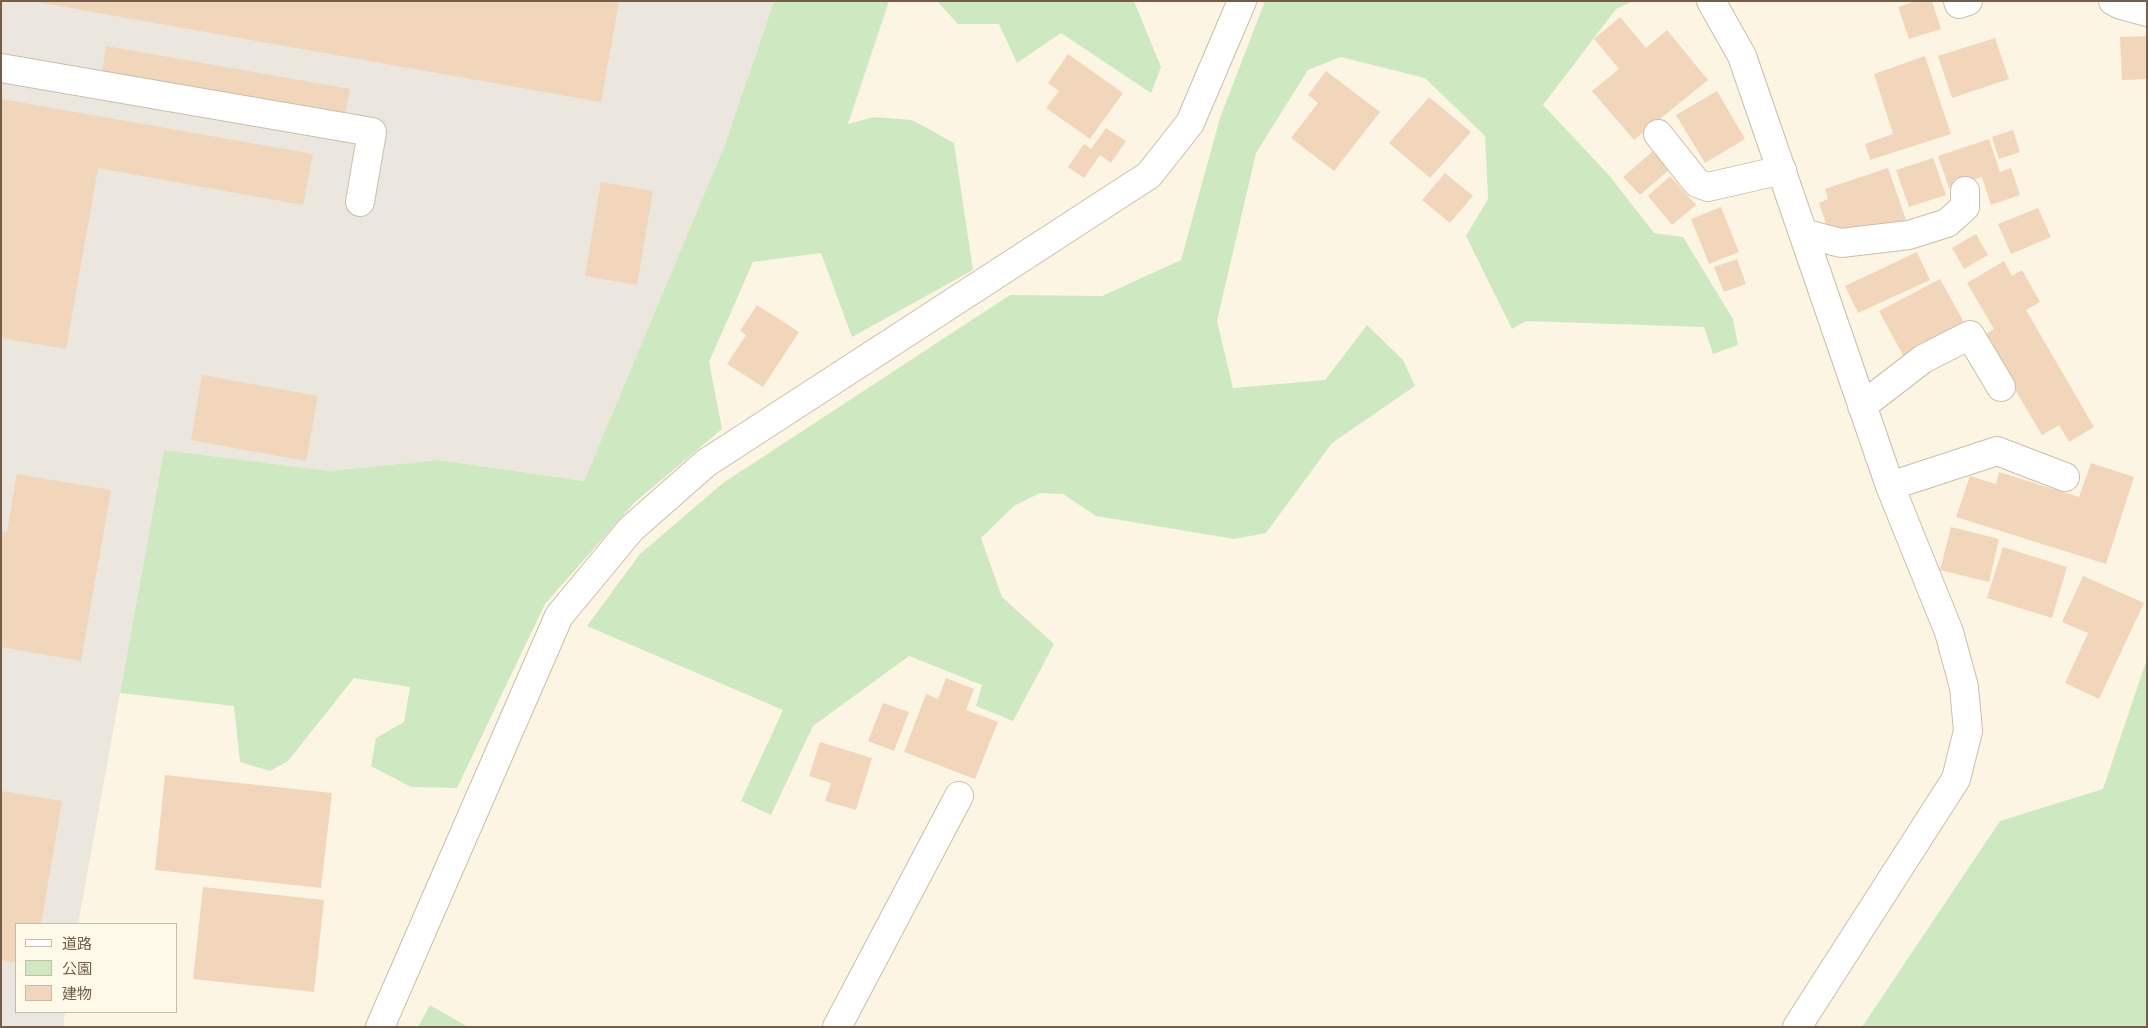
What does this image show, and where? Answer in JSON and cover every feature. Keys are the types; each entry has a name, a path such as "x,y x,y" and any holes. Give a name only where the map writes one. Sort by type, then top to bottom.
{"street":[{"path":"380,1027 559,616 631,529 706,463 1148,175 1190,124 1242,1"},
{"path":"1711,1 1742,56 1890,486 1949,632 1964,687 1968,730 1956,779 1798,1027"},
{"path":"1958,1 1959,4 1968,1"},
{"path":"2113,1 2147,12"},
{"path":"1,68 372,132 360,202"},
{"path":"1658,134 1697,184 1708,187 1782,170"},
{"path":"1803,233 1841,243 1909,235 1947,223 1965,207 1965,191"},
{"path":"1862,406 1923,359 1970,335 2001,387"},
{"path":"1890,486 1997,451 2065,477"},
{"path":"837,1027 959,796"}],"shaded area":[{"path":"1,1 774,1 726,142 584,481 439,460 329,471 164,450 78,923 15,923 15,1013 65,1013 63,1027 1,1027"}],"green space":[{"path":"774,1 889,1 848,124 874,117 912,120 954,143 973,270 852,337 821,253 753,262 709,362 722,429 634,503 545,604 457,788 411,787 371,766 376,738 404,722 410,687 354,678 288,761 270,771 240,762 234,706 120,693 164,450 329,471 439,460 584,481 726,142"},
{"path":"937,1 1134,1 1161,67 1151,93 1061,33 1017,63 999,24 958,24"},
{"path":"1265,1 1633,1 1616,9 1543,105 1608,174 1654,233 1683,237 1733,319 1738,345 1713,354 1704,327 1526,321 1512,329 1466,236 1488,199 1485,136 1425,78 1341,57 1308,70 1256,153 1217,321 1233,388 1325,380 1367,325 1403,360 1415,386 1332,443 1266,533 1234,539 1096,516 1063,494 1040,493 1014,506 981,538 1002,597 1054,644 1013,721 976,706 982,685 909,656 813,726 771,815 741,801 783,710 587,626 640,554 723,483 1010,295 1102,296 1181,260 1220,118"},
{"path":"2147,659 2147,1027 1862,1027 2000,821 2103,789"},
{"path":"430,1005 468,1027 418,1027"}],"building":[{"path":"31,1 619,1 601,102"},
{"path":"1916,1 1932,1 1941,29 1909,39 1898,7"},
{"path":"1620,17 1646,48 1667,30 1708,80 1634,140 1592,91 1619,69 1594,39"},
{"path":"2147,36 2147,79 2122,80 2120,37"},
{"path":"1995,38 2009,79 1952,98 1938,56"},
{"path":"106,46 350,89 345,116 102,73"},
{"path":"1068,54 1123,93 1090,139 1046,108 1059,91 1048,83"},
{"path":"1925,56 1951,134 1870,160 1865,144 1893,134 1874,74"},
{"path":"1326,71 1380,112 1334,171 1291,138 1318,103 1308,95"},
{"path":"1717,91 1745,139 1705,163 1676,115"},
{"path":"1429,97 1471,132 1430,178 1389,143"},
{"path":"1,99 313,154 303,205 98,168 66,349 1,338"},
{"path":"1106,128 1126,141 1111,163 1100,155 1084,178 1068,167 1084,144 1091,149"},
{"path":"2013,130 2020,152 1999,159 1992,137"},
{"path":"1989,139 2000,172 2011,168 2020,195 1991,205 1982,177 1949,188 1938,156"},
{"path":"1653,151 1669,170 1640,195 1623,177"},
{"path":"1933,158 1946,195 1909,207 1896,170"},
{"path":"1888,168 1906,220 1843,241 1830,236 1819,203 1828,199 1825,189"},
{"path":"1445,173 1473,196 1450,223 1422,200"},
{"path":"1670,176 1696,205 1672,225 1648,196"},
{"path":"601,182 653,191 637,285 585,276"},
{"path":"1721,207 1739,252 1709,264 1691,219"},
{"path":"2038,208 2051,237 2011,254 1998,224"},
{"path":"1976,234 1988,255 1964,269 1952,248"},
{"path":"1917,252 1930,280 1858,313 1845,286"},
{"path":"1737,259 1746,284 1724,292 1714,267"},
{"path":"2004,261 2012,276 2022,270 2040,302 2026,310 2094,427 2069,442 2059,425 2042,435 1983,336 1994,329 1967,283"},
{"path":"1940,279 1965,324 1904,357 1879,311"},
{"path":"757,305 799,332 763,387 727,364 746,335 740,331"},
{"path":"202,375 318,396 306,461 191,440"},
{"path":"2091,463 2134,477 2106,564 1956,517 1970,476 1996,484 1999,472 2079,497"},
{"path":"17,474 111,490 81,661 1,647 1,531 7,532"},
{"path":"1951,527 1999,539 1989,582 1940,570"},
{"path":"2003,547 2067,567 2052,618 1987,598"},
{"path":"2083,576 2144,603 2099,699 2065,683 2088,633 2062,622"},
{"path":"946,678 974,689 966,710 998,722 975,779 904,752 926,694 938,699"},
{"path":"883,703 909,712 894,751 868,741"},
{"path":"820,742 872,758 856,810 825,801 831,783 809,776"},
{"path":"165,775 332,793 321,888 155,870"},
{"path":"1,791 62,801 41,923 15,923 15,963 1,960"},
{"path":"203,887 324,900 314,992 193,979"}]}
